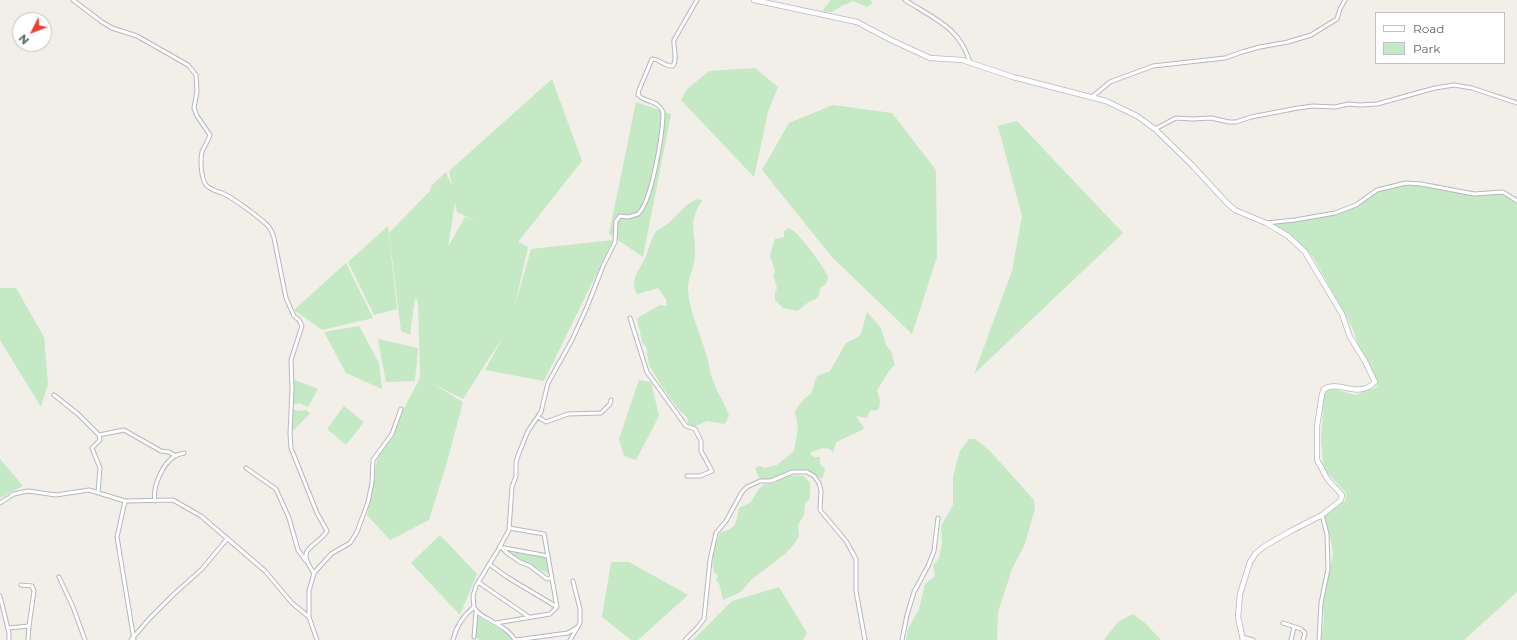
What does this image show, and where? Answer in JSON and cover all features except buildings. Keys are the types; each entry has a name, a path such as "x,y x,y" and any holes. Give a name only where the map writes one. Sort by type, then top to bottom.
{"street":[{"path":"73,0 112,28 137,36 188,65 196,75 197,91 194,108 197,116 210,135 202,152 201,174 203,180 208,187 214,191 223,193 254,214 271,229 286,298 294,316 299,320 302,326 291,360 292,389 290,434 291,448 317,513 326,531 310,546 306,556 314,573"},
{"path":"474,637 476,612 473,596 478,582 509,528 512,487 516,476 516,462 528,431 538,417 542,408 548,383 587,307 603,266 615,242 616,221 620,216 628,217 638,214 644,205 654,177 663,112 658,105 648,99 640,97 638,93 652,59 656,59 668,66 673,66 676,58 673,46 674,40 697,0"},
{"path":"754,0 857,22 930,58 954,59 1013,77 1106,101 1137,116 1155,129 1235,210 1266,223 1288,236 1305,252 1342,314 1350,337 1365,361 1375,382 1370,388 1358,390 1333,386 1324,389 1317,426 1317,460 1328,480 1342,495 1341,500 1322,515 1265,546 1250,562 1240,594 1238,617 1242,638 1253,640"},
{"path":"905,0 946,25 956,34 968,53 970,63"},
{"path":"1092,97 1110,82 1152,66 1225,58 1242,52 1288,42 1311,35 1337,19 1345,0"},
{"path":"1155,129 1176,118 1211,118 1236,122 1251,117 1313,106 1335,107 1348,104 1377,104 1435,88 1454,85 1472,88 1517,103"},
{"path":"1266,223 1335,213 1356,205 1377,190 1406,183 1421,184 1474,194 1503,192 1517,201"},
{"path":"630,318 647,372 686,426 695,429 701,441 701,450 712,471 700,476 687,476"},
{"path":"54,395 78,414 99,435 100,440 92,448 100,468 98,493"},
{"path":"538,417 546,422 568,414 602,413 610,404 611,400"},
{"path":"316,640 309,617 309,591 314,573 331,554 350,543 357,532 368,502 372,483 373,460 392,434 401,409"},
{"path":"99,435 124,430 161,451 169,452 176,456"},
{"path":"154,501 153,493 155,486 165,466 176,456 184,453"},
{"path":"246,468 276,489 289,518 298,550 308,562"},
{"path":"685,640 704,619 710,560 716,533 726,521 742,492 747,487 760,481 771,481 792,472 807,472 814,476 819,483 821,491 820,510 846,541 853,552 856,559 856,590 865,640"},
{"path":"0,503 14,494 28,491 56,495 89,490 125,501 173,500 201,516 265,571 292,603 309,617"},
{"path":"125,501 117,537 133,639"},
{"path":"1319,640 1321,603 1328,569 1327,534 1322,515"},
{"path":"902,640 907,615 914,592 934,551 938,518"},
{"path":"509,528 544,534 557,606"},
{"path":"133,639 149,619 202,569 227,539"},
{"path":"500,546 548,556"},
{"path":"504,548 507,553 520,562 530,566 547,579 550,578"},
{"path":"489,564 507,578 557,606"},
{"path":"59,577 73,607 85,640"},
{"path":"570,640 580,623 580,609 573,581"},
{"path":"478,582 529,618"},
{"path":"21,585 32,586 34,588 28,640"},
{"path":"0,596 8,628 9,640"},
{"path":"496,623 550,614 557,606"},
{"path":"454,640 456,630 463,618 474,607"},
{"path":"476,612 511,633 515,640 568,633 578,627"},
{"path":"1283,623 1304,631 1305,633 1303,640"},
{"path":"8,628 29,626"},
{"path":"1291,640 1294,627"}],"green space":[{"path":"831,0 870,0 873,3 867,7 853,1 832,12 822,11"},
{"path":"755,68 778,87 768,112 754,177 681,100 687,89 709,71"},
{"path":"552,79 582,161 518,242 528,247 514,309 531,249 613,240 544,381 485,370 504,335 463,399 431,383 463,402 447,462 429,520 390,540 367,515 377,460 420,378 418,301 415,298 410,335 401,331 389,233 430,191 428,208 431,186 446,172 452,186 449,171","holes":["455,203 457,212 477,222 465,217 448,247"]},
{"path":"636,102 671,114 643,257 609,234"},
{"path":"833,105 892,113 936,170 937,257 912,334 832,257 762,170 789,123"},
{"path":"1017,121 1123,233 974,374 1012,271 1022,216 998,126"},
{"path":"1407,184 1474,195 1502,193 1506,194 1517,204 1517,592 1464,640 1321,640 1324,620 1323,598 1333,554 1324,516 1346,500 1346,493 1326,471 1323,463 1321,440 1324,396 1329,388 1356,395 1377,387 1377,382 1358,344 1352,327 1313,257 1294,237 1284,232 1274,224 1327,216 1349,210 1378,191"},
{"path":"699,199 702,201 697,208 693,221 695,254 688,285 690,306 704,346 713,380 729,416 725,424 706,421 693,428 688,423 687,417 680,411 662,387 649,365 646,347 642,342 637,318 660,305 667,306 666,299 658,288 637,294 634,283 637,273 657,230 668,223 688,204"},
{"path":"388,226 397,309 374,315 348,262"},
{"path":"789,228 810,250 828,277 826,284 820,288 818,297 798,311 783,308 775,300 777,288 773,275 775,270 770,256 775,239 784,237 784,231"},
{"path":"346,263 373,318 322,330 294,310"},
{"path":"0,288 16,288 44,337 48,384 41,407 0,340"},
{"path":"867,312 881,328 886,345 891,351 895,365 890,369 877,390 880,403 878,410 870,411 867,418 856,416 864,428 836,442 833,453 830,449 823,448 811,452 811,455 820,457 820,464 825,469 822,479 806,470 793,470 770,480 759,478 755,468 760,466 764,468 777,465 794,451 798,428 795,411 804,399 811,394 817,376 830,371 846,343 861,334"},
{"path":"359,326 379,363 382,389 346,373 324,332"},
{"path":"378,339 418,348 415,381 386,382"},
{"path":"293,379 318,389 308,407 300,403 293,405"},
{"path":"639,380 651,382 659,416 636,460 624,456 619,439"},
{"path":"344,406 364,422 346,445 327,429"},
{"path":"293,409 298,411 306,410 310,413 290,434"},
{"path":"969,439 975,439 990,451 1034,500 1035,508 1025,544 1012,569 998,612 997,640 906,640 908,629 919,609 925,584 935,576 933,566 939,558 942,544 941,526 953,505 953,477 960,451"},
{"path":"0,459 23,486 0,498"},
{"path":"783,475 804,476 810,483 810,498 805,504 804,515 798,525 799,536 785,554 751,580 741,592 723,600 719,583 716,581 718,575 714,572 712,562 714,548 720,533 734,525 739,508 751,502 758,490 763,485 775,483"},
{"path":"440,535 477,574 460,615 411,563"},
{"path":"509,552 546,557 549,574 514,557"},
{"path":"611,562 629,562 688,595 638,640 631,640 602,617"},
{"path":"779,587 807,633 803,640 693,640 732,601"},
{"path":"1133,614 1146,624 1161,640 1104,640 1118,622"},
{"path":"477,616 513,637 513,640 479,640 476,637"}]}
